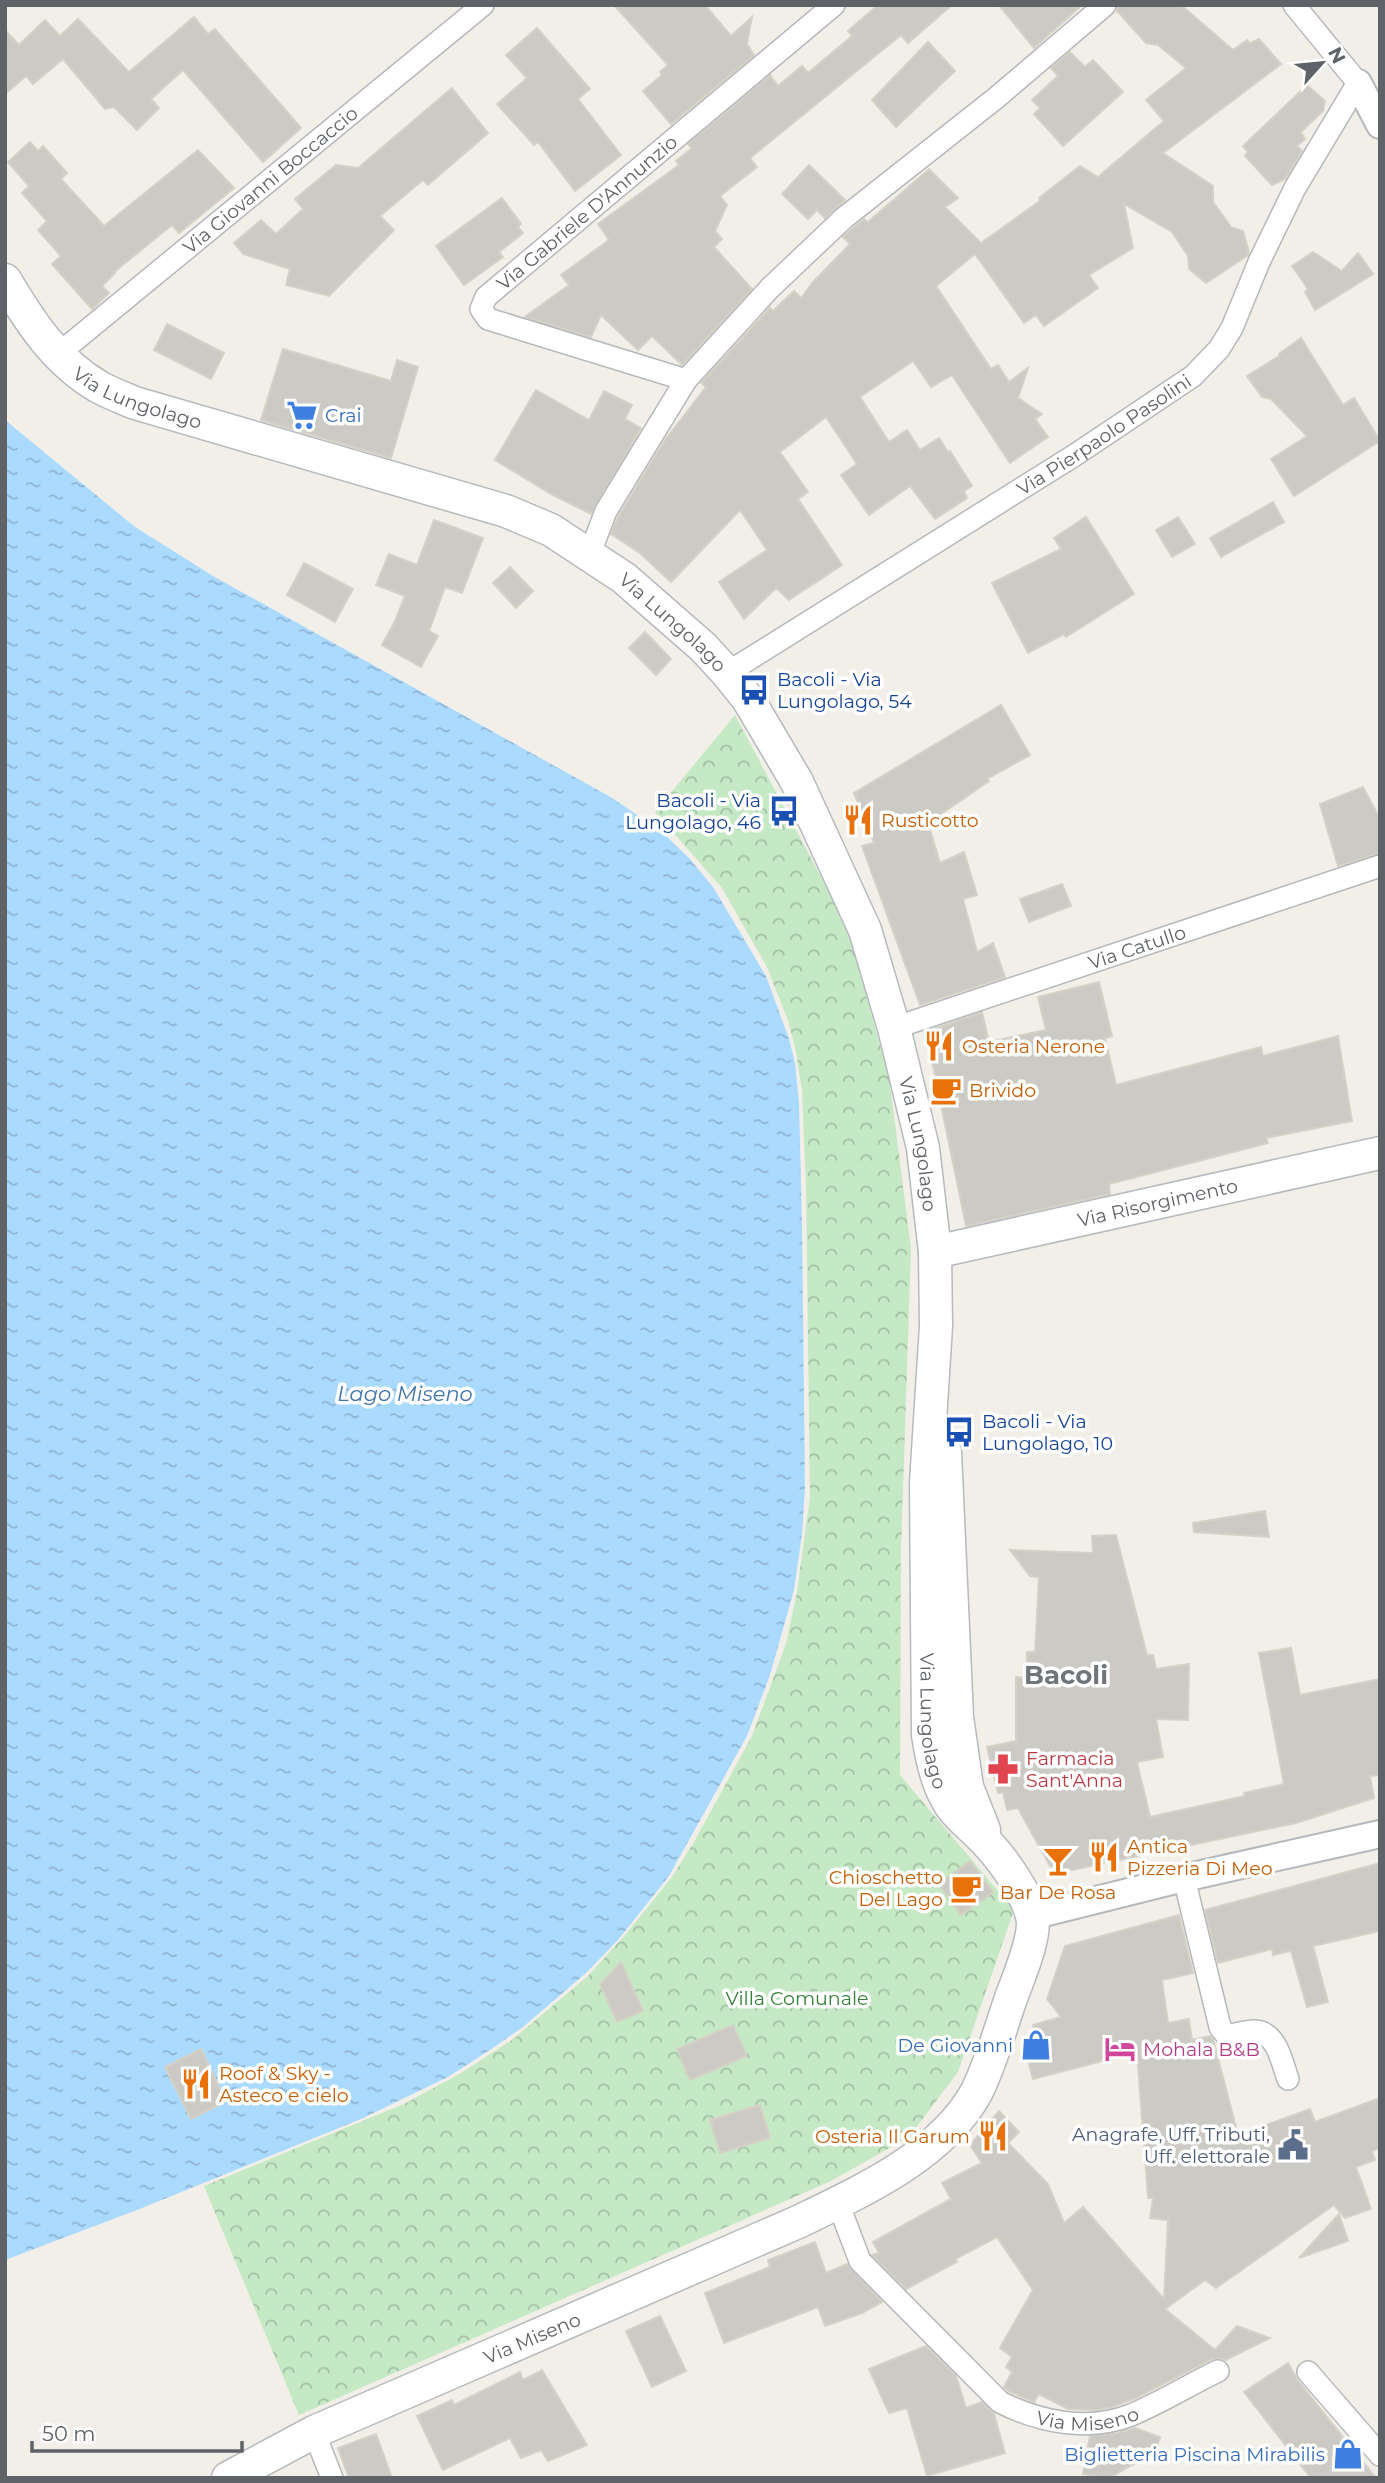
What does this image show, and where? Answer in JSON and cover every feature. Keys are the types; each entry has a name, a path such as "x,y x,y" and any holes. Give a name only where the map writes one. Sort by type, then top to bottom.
{"main road":[{"name":"Via Lungolago","path":"5,280 35,329 57,355 99,387 135,403 506,511 551,530 590,553 624,578 703,647 748,699 797,782 865,930 894,1028 923,1148 935,1252 936,1326 948,1492 957,1717 967,1787 989,1845 1014,1879 1032,1916"},
{"name":"Via Risorgimento","path":"935,1252 1380,1153"},
{"name":"Via Miseno","path":"228,2478 314,2432 838,2203 934,2145 958,2121 977,2091 1017,1983 1033,1928 1032,1916"}],"street":[{"name":"Via Giovanni Boccaccio","path":"57,355 483,5"},
{"name":"Via Gabriele D'Annunzio","path":"685,380 488,319 481,309 486,297 834,5"},
{"path":"590,553 606,511 685,380 770,288 844,218 996,98 1105,5"},
{"path":"1294,5 1358,83 1380,125"},
{"name":"Via Pierpaolo Pasolini","path":"727,673 1075,455 1193,376 1219,349 1232,328 1259,262 1295,188 1358,83"},
{"name":"Via Catullo","path":"894,1028 1380,866"},
{"path":"1032,1916 1184,1878 1380,1834"},
{"path":"1184,1878 1220,2027 1227,2036 1257,2031 1268,2036 1276,2045 1288,2079"},
{"name":"Via Miseno","path":"838,2203 860,2261 1000,2402 1026,2416 1062,2423 1129,2416 1217,2371"},
{"path":"1308,2372 1380,2455"},
{"path":"314,2432 332,2478"}],"green space":[{"name":"Villa Comunale","path":"735,715 847,926 889,1077 911,1248 901,1551 900,1775 1014,1910 958,2072 909,2137 831,2181 299,2415 204,2186 404,2104 461,2073 512,2040 588,1976 672,1877 694,1842 752,1736 786,1644 797,1592 810,1497 806,1186 802,1091 796,1052 789,1023 767,967 722,888 655,812"}],"water":[{"name":"Lago Miseno","path":"5,420 135,527 213,576 614,799 664,834 713,887 766,976 795,1063 799,1104 802,1225 805,1488 794,1590 770,1675 747,1736 669,1876 618,1940 586,1973 523,2027 448,2077 361,2119 137,2210 5,2260"}],"building":[{"path":"614,5 705,5 731,36 752,17 747,44 754,55 671,124 643,91 662,75 660,72 668,65"},
{"path":"878,5 952,5 908,43 901,35 750,158 757,167 720,196 727,205 715,231 722,239 714,247 752,289 682,365 652,336 638,350 601,315 591,337 525,317 569,285 561,275 609,240 598,224 679,165 676,161 692,148 688,144 770,75 778,86 802,66 808,73 852,36 848,31"},
{"path":"999,5 1082,5 1034,48"},
{"path":"1118,5 1181,5 1233,50 1247,40 1250,43 1259,39 1281,64 1163,153 1213,186 1213,202 1231,227 1243,231 1248,255 1206,283 1189,269 1188,256 1172,232 1124,204 1133,248 1089,275 1098,288 1044,326 1036,315 1024,323 975,254 936,286 991,369 998,365 1009,382 1028,368 1018,398 1042,414 1035,419 1048,437 1010,463 952,375 931,387 913,361 860,397 889,442 907,430 920,450 939,438 972,486 964,491 967,498 935,519 910,486 869,515 841,475 857,464 826,417 780,452 808,492 798,499 842,565 789,600 776,588 744,619 719,582 767,550 740,510 671,582 640,553 611,534 618,517 665,440 706,387 701,383 770,308 773,311 794,291 801,298 850,244 843,237 864,219 868,222 929,169 958,198 945,207 981,243 1040,201 1039,198 1080,166 1098,177 1164,121 1146,100 1186,68 1158,45 1146,43 1117,11"},
{"path":"194,17 208,34 215,29 301,128 263,162 183,70 151,99 159,108 137,130 114,107 105,109 63,59 33,84 26,76 5,94 5,30 19,45 45,20 60,36 78,19 129,72"},
{"path":"537,28 590,89 578,99 621,155 575,191 538,142 534,145 497,104 527,78 506,55"},
{"path":"928,42 955,71 896,127 872,100"},
{"path":"1070,52 1085,67 1093,60 1123,92 1063,146 1034,114 1040,108 1032,100 1058,76 1051,68"},
{"path":"1307,85 1325,101 1323,111 1301,132 1305,139 1297,146 1302,151 1285,179 1272,185 1245,156 1248,152 1243,146"},
{"path":"452,88 488,133 428,185 423,180 380,216 394,230 329,296 286,285 290,269 243,254 234,243 261,220 276,234 303,209 295,199 336,165 358,168"},
{"path":"30,142 38,151 43,146 67,173 61,179 104,226 198,150 234,188 179,233 172,225 114,272 102,286 109,293 92,309 52,264 61,256 38,230 47,221 22,193 29,186 8,162"},
{"path":"809,165 845,200 825,218 817,210 808,219 782,194"},
{"path":"502,198 521,224 518,227 523,233 499,252 503,257 464,285 436,246"},
{"path":"1313,252 1342,271 1358,253 1373,274 1315,310 1305,292 1308,289 1292,266"},
{"path":"167,324 224,353 211,379 154,350"},
{"path":"1301,338 1343,405 1354,398 1380,441 1294,496 1271,459 1307,436 1271,399 1262,397 1247,376"},
{"path":"283,349 391,381 397,360 418,367 391,458 261,420"},
{"path":"536,390 589,420 604,391 632,405 625,419 641,428 591,514 551,494 495,460"},
{"path":"1273,502 1284,522 1221,557 1210,538"},
{"path":"1086,517 1134,594 1066,637 1064,634 1028,653 992,583 1061,549 1054,538"},
{"path":"1178,517 1195,544 1172,557 1156,530"},
{"path":"434,520 483,538 462,593 445,587 429,631 438,636 421,667 382,645 405,596 376,585 389,554 417,565"},
{"path":"304,563 353,589 335,622 287,595"},
{"path":"510,567 533,591 516,608 493,583"},
{"path":"645,632 671,659 656,675 629,648"},
{"path":"1001,705 1030,755 987,779 989,781 928,823 940,863 964,852 977,895 963,899 977,952 993,943 1005,977 920,1005 862,846 874,843 854,793"},
{"path":"1363,787 1380,819 1380,853 1338,866 1320,804"},
{"path":"1062,884 1071,906 1029,922 1020,899"},
{"path":"1099,982 1112,1036 1105,1038 1116,1085 1261,1047 1263,1056 1338,1036 1352,1121 1266,1138 1268,1143 1109,1184 1110,1194 966,1226 926,1032 982,1012 989,1042 1046,1030 1038,997"},
{"path":"1265,1511 1269,1537 1194,1532 1193,1523"},
{"path":"1116,1535 1147,1655 1153,1655 1156,1669 1189,1664 1188,1720 1156,1719 1163,1757 1137,1762 1150,1817 1245,1796 1244,1793 1284,1784 1259,1653 1291,1648 1300,1695 1380,1679 1380,1775 1370,1776 1374,1798 1296,1823 1072,1870 1050,1866 1018,1808 1007,1810 1003,1792 998,1793 987,1747 1016,1741 1016,1677 1026,1678 1027,1652 1035,1652 1039,1577 1030,1576 1010,1550 1093,1553 1092,1536"},
{"name":"Chioschetto Del Lago","path":"970,1861 993,1892 961,1915 939,1884"},
{"path":"1380,1863 1380,1931 1313,1946 1328,2002 1307,2007 1291,1951 1273,1955 1272,1949 1218,1963 1205,1910"},
{"path":"1179,1915 1193,1973 1162,1980 1168,2023 1189,2019 1192,2040 1210,2036 1213,2039 1238,2135 1310,2109 1315,2122 1380,2098 1380,2148 1372,2151 1375,2160 1356,2167 1371,2209 1345,2218 1334,2205 1216,2288 1205,2280 1165,2309 1215,2350 1237,2326 1270,2338 1226,2360 1212,2359 1136,2398 1112,2407 1097,2410 1068,2409 1039,2394 1034,2402 1004,2387 1012,2372 1006,2367 1012,2357 1000,2348 1033,2290 997,2237 906,2289 872,2255 879,2253 873,2242 951,2199 942,2183 982,2163 970,2145 999,2111 1019,2132 1008,2143 1048,2184 1064,2223 1083,2207 1164,2299 1168,2220 1150,2218 1153,2198 1148,2198 1137,2052 1033,2079 1027,2056 1040,2051 1033,2025 1061,2017 1047,1999 1065,1946"},
{"path":"621,1962 643,2011 617,2022 600,1984"},
{"path":"733,2025 747,2056 690,2080 677,2049"},
{"name":"Roof & Sky - Asteco e cielo","path":"201,2049 226,2101 191,2119 165,2067"},
{"path":"760,2105 770,2138 720,2153 710,2120"},
{"path":"1339,2214 1348,2241 1299,2258"},
{"path":"815,2242 826,2273 847,2264 882,2302 862,2313 825,2326 818,2307 724,2343 705,2293 770,2267 768,2260"},
{"path":"660,2316 686,2371 652,2387 626,2331"},
{"path":"926,2346 956,2376 966,2408 982,2402 994,2414 1005,2453 927,2476 907,2408 889,2413 869,2369"},
{"path":"1288,2363 1298,2381 1376,2478 1311,2478 1244,2392"},
{"path":"542,2370 587,2445 548,2461 541,2450 521,2458 510,2438 443,2470 417,2416 452,2400 454,2405 520,2372 523,2380"},
{"path":"1135,2428 1160,2437 1155,2452 1109,2478 1083,2474 1090,2436"},
{"path":"376,2434 392,2478 349,2478 338,2448"}],"place":[{"name":"Crai","path":"302,415"},
{"name":"Bacoli - Via Lungolago, 54","path":"754,690"},
{"name":"Bacoli - Via Lungolago, 46","path":"784,811"},
{"name":"Rusticotto","path":"858,820"},
{"name":"Osteria Nerone","path":"939,1046"},
{"name":"Brivido","path":"946,1090"},
{"name":"Bacoli - Via Lungolago, 10","path":"959,1432"},
{"name":"Farmacia Sant'Anna","path":"1003,1769"},
{"name":"Antica Pizzeria Di Meo","path":"1104,1857"},
{"name":"Bar De Rosa","path":"1058,1861"},
{"name":"Chioschetto Del Lago","path":"966,1888"},
{"name":"De Giovanni","path":"1036,2045"},
{"name":"Mohala B&B","path":"1120,2049"},
{"name":"Roof & Sky - Asteco e cielo","path":"196,2084"},
{"name":"Osteria Il Garum","path":"993,2136"},
{"name":"Anagrafe, Uff. Tributi, Uff. elettorale","path":"1293,2145"},
{"name":"Biglietteria Piscina Mirabilis","path":"1348,2454"}],"district":[{"name":"Bacoli","path":"1066,1675"}]}
